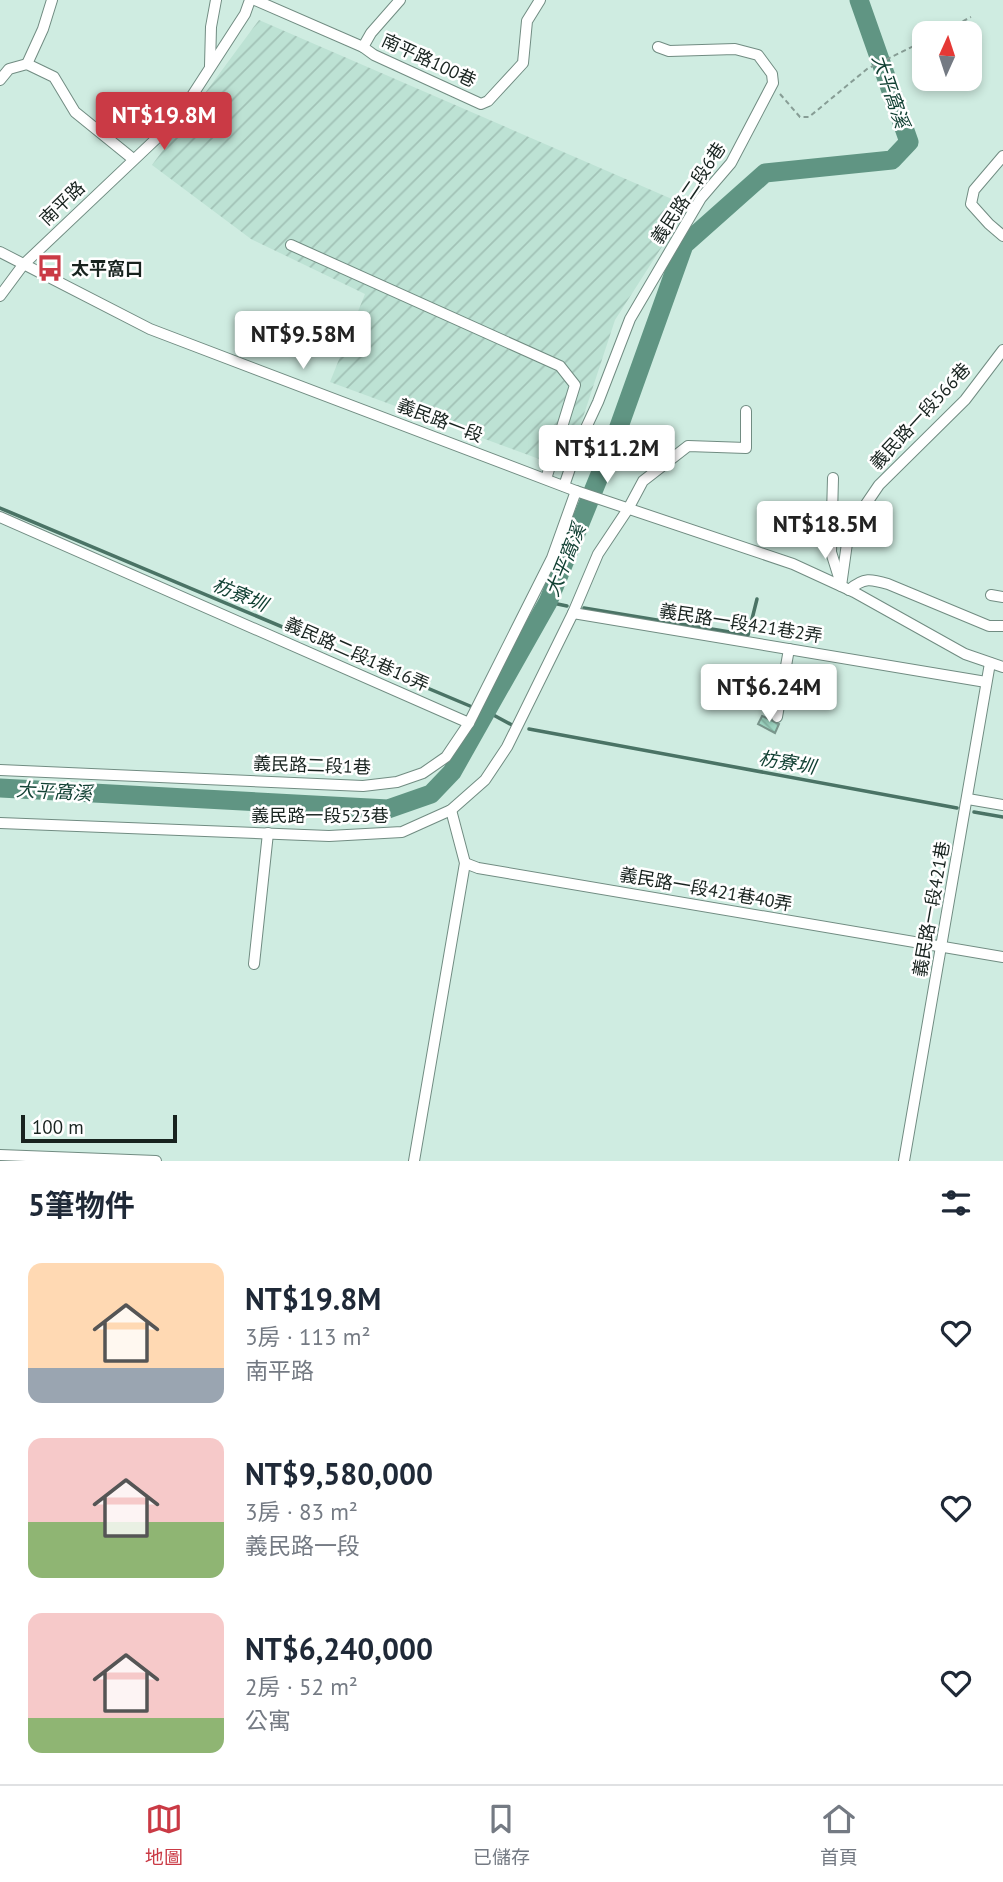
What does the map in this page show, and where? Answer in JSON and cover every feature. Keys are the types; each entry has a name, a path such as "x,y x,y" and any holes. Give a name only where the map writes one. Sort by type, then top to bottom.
{"street":[{"path":"27,64 43,29 52,0"},
{"path":"210,69 211,27 216,0"},
{"name":"南平路","path":"0,296 23,265 177,119 252,0"},
{"name":"南平路100巷","path":"252,0 363,47 374,55 481,104 488,101 523,64 527,21 540,0"},
{"name":"南平路100巷","path":"363,47 371,33 400,0"},
{"path":"658,47 669,51 735,49 758,55 772,74 773,83 770,89"},
{"path":"0,80 4,66 27,64 54,77 75,112 133,159"},
{"name":"義民路二段6巷","path":"564,486 630,319 701,198 731,163 770,89"},
{"path":"1003,156 974,190 971,204 1003,236"},
{"path":"291,245 560,366 575,385 546,479"},
{"name":"義民路一段","path":"0,252 150,329 628,509"},
{"name":"義民路一段566巷","path":"845,588 849,529 879,485 965,400 1003,350"},
{"name":"義民路一段523巷","path":"0,823 329,836 402,832 451,810 485,780 507,747 573,613 598,554 643,481 688,446 746,448 746,411"},
{"path":"833,478 831,552 845,588"},
{"name":"義民路二段1巷","path":"0,769 363,786 397,782 423,773 446,757 469,723 552,558 576,491"},
{"path":"628,509 793,564 845,588 965,654 1003,667"},
{"name":"義民路二段1巷16弄","path":"0,517 469,723"},
{"path":"845,588 871,579 989,626 1003,626"},
{"name":"義民路一段421巷2弄","path":"573,613 986,682"},
{"path":"777,717 789,649"},
{"name":"義民路一段421巷","path":"904,1161 990,663"},
{"path":"968,799 1003,805"},
{"path":"415,1161 465,863 451,810"},
{"path":"254,964 268,833"},
{"name":"義民路一段421巷40弄","path":"465,863 478,868 1003,957"},
{"path":"0,1155 156,1161"}],"path":[{"path":"963,21 971,17"},
{"path":"770,89 778,91 800,117 809,117 867,69 912,47"}],"shaded area":[{"path":"259,20 688,206 615,320 566,469 330,382 365,294 251,239 152,165"}],"building":[{"path":"762,716 779,724 775,733 758,724"}],"waterway":[{"name":"大平窩溪","path":"0,788 388,809 431,794 452,772 548,602 616,435 684,245 765,173 892,160 909,142 859,0"},
{"name":"枋寮圳","path":"0,508 470,706"},
{"path":"584,608 748,635 757,599"},
{"path":"548,602 567,606"},
{"path":"486,711 512,725"},
{"name":"枋寮圳","path":"529,729 957,808"},
{"name":"枋寮圳","path":"974,812 1003,817"}],"place":[{"name":"太平窩口","path":"50,268"}]}
